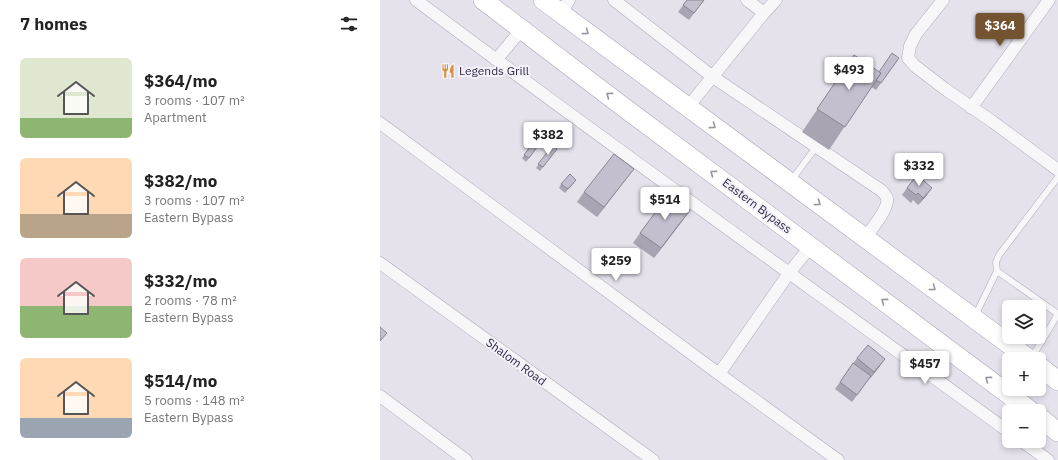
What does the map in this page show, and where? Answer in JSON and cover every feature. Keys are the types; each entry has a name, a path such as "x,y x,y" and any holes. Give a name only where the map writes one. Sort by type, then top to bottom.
{"main road":[{"name":"Eastern Bypass","path":"483,0 622,106 1022,404"},
{"path":"543,0 565,7 688,107 1020,352"},
{"path":"1046,372 1058,381"},
{"path":"1046,423 1058,432"}],"street":[{"path":"416,0 496,60 1002,427"},
{"path":"614,0 713,77 882,191 888,200 886,207 865,238"},
{"path":"747,0 764,13"},
{"path":"688,107 776,0"},
{"path":"943,0 916,34 910,46 908,58 915,66 945,89 1058,170"},
{"path":"971,108 1049,0"},
{"path":"496,60 522,29"},
{"path":"380,123 835,459"},
{"path":"719,374 789,273 811,246"},
{"name":"Shalom Road","path":"380,263 653,460"},
{"path":"380,396 466,460"},
{"path":"1032,448 1048,460"}],"lane":[{"path":"790,182 816,147"},
{"path":"974,318 997,271 996,262 999,255 1058,176"},
{"path":"997,271 1058,314 1034,352"}],"building":[{"path":"687,0 704,0 694,13 683,5"},
{"path":"892,53 899,58 881,83 876,80 881,73 879,72"},
{"path":"854,55 881,73 845,127 817,109"},
{"path":"539,135 543,139 529,158 524,155"},
{"path":"553,145 557,149 543,167 538,164"},
{"path":"614,154 634,169 604,207 584,192"},
{"path":"570,174 576,180 568,189 561,184"},
{"path":"917,175 932,188 923,198 918,193 916,195 907,188"},
{"path":"669,194 690,210 661,248 640,233"},
{"path":"380,327 387,333 380,341"},
{"path":"868,345 885,359 874,372 857,358"},
{"path":"853,363 871,376 857,395 840,382"}],"place":[{"name":"Legends Grill","path":"448,71"}]}
